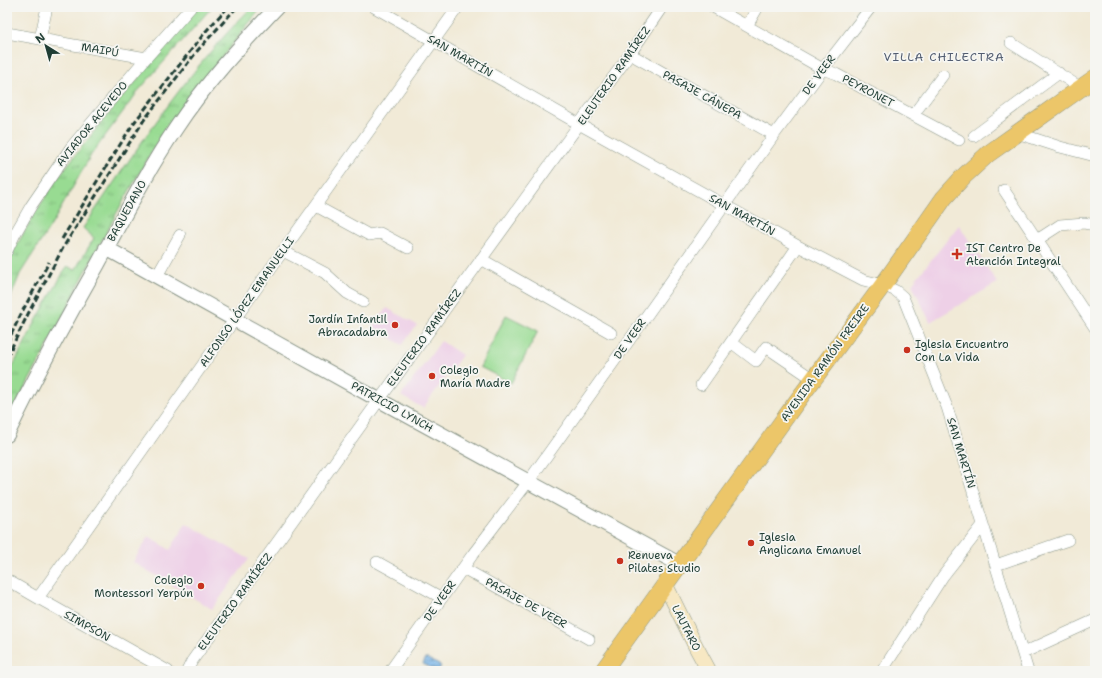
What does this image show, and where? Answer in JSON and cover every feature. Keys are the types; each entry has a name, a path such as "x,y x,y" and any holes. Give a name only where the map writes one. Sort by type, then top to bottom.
{"main road":[{"name":"AVENIDA RAMÓN FREIRE","path":"603,671 813,379 883,285 944,198 963,177 988,154 1095,78"},
{"name":"LAUTARO","path":"665,584 709,671"}],"street":[{"path":"40,39 47,7"},
{"name":"AVIADOR ACEVEDO","path":"7,251 11,233 72,146 191,7"},
{"name":"BAQUEDANO","path":"7,435 106,248 139,189 176,128 244,40 277,7"},
{"name":"SAN MARTÍN","path":"374,7 433,42 798,246 863,280 883,285 896,291 903,298 947,407 1028,671"},
{"name":"ALFONSO LÓPEZ EMANUELLI","path":"38,598 283,251 458,7"},
{"name":"ELEUTERIO RAMÍREZ","path":"187,671 379,400 580,124 662,7"},
{"name":"PEYRONET","path":"713,7 823,68 959,140"},
{"path":"747,26 758,7"},
{"name":"DE VEER","path":"390,671 463,568 528,482 774,135 867,8"},
{"name":"MAIPÚ","path":"7,33 146,58"},
{"path":"1011,43 1081,88"},
{"name":"PASAJE CÁNEPA","path":"630,54 774,135"},
{"path":"974,136 1059,73"},
{"path":"913,115 943,75"},
{"path":"1017,133 1095,156"},
{"path":"1004,190 1095,328"},
{"path":"316,206 369,235 380,233 408,248"},
{"path":"1037,240 1060,225 1084,223 1095,225"},
{"path":"156,276 180,235"},
{"path":"701,385 798,246"},
{"name":"PATRICIO LYNCH","path":"106,248 379,400 679,564"},
{"path":"283,251 325,273 348,293 363,302"},
{"path":"481,260 611,333"},
{"path":"731,342 756,361 766,347 813,379"},
{"path":"882,671 943,576 983,525"},
{"path":"996,565 1068,540"},
{"path":"377,562 442,598"},
{"name":"PASAJE DE VEER","path":"463,568 589,639"},
{"name":"SIMPSON","path":"7,580 168,671"},
{"path":"1023,653 1095,620"}],"shaded area":[{"name":"IST Centro De Atención Integral","path":"959,225 997,283 930,322 912,284"},
{"name":"Jardín Infantil Abracadabra","path":"387,308 417,325 402,345 373,326"},
{"name":"Colegio María Madre","path":"441,341 462,355 423,408 401,396"},
{"name":"Colegio Montessori Yerpún","path":"186,523 249,559 212,609 133,562 149,536 170,550"}],"green space":[{"path":"198,7 212,7 139,90 91,155 52,224 20,274 7,307 7,263 33,216 62,172"},
{"path":"252,7 262,7 166,127 120,207 7,421 7,379 36,321 67,266 75,270 94,238 83,228 183,85 228,32"},
{"path":"506,315 538,331 511,383 480,367"}],"water":[{"path":"426,658 441,666 438,671 423,664"}],"railway":[{"path":"62,239 133,124 207,30 228,7"},
{"path":"7,357 64,246 144,120 198,50 237,7"},
{"path":"7,343 49,262"}],"place":[{"name":"IST Centro De Atención Integral","path":"957,254"},
{"name":"Jardín Infantil Abracadabra","path":"395,325"},
{"name":"Iglesia Encuentro Con La Vida","path":"907,350"},
{"name":"Colegio María Madre","path":"432,376"},
{"name":"Iglesia Anglicana Emanuel","path":"751,543"},
{"name":"Renueva Pilates Studio","path":"620,561"},
{"name":"Colegio Montessori Yerpún","path":"201,586"}],"district":[{"name":"VILLA CHILECTRA","path":"944,57"}]}
